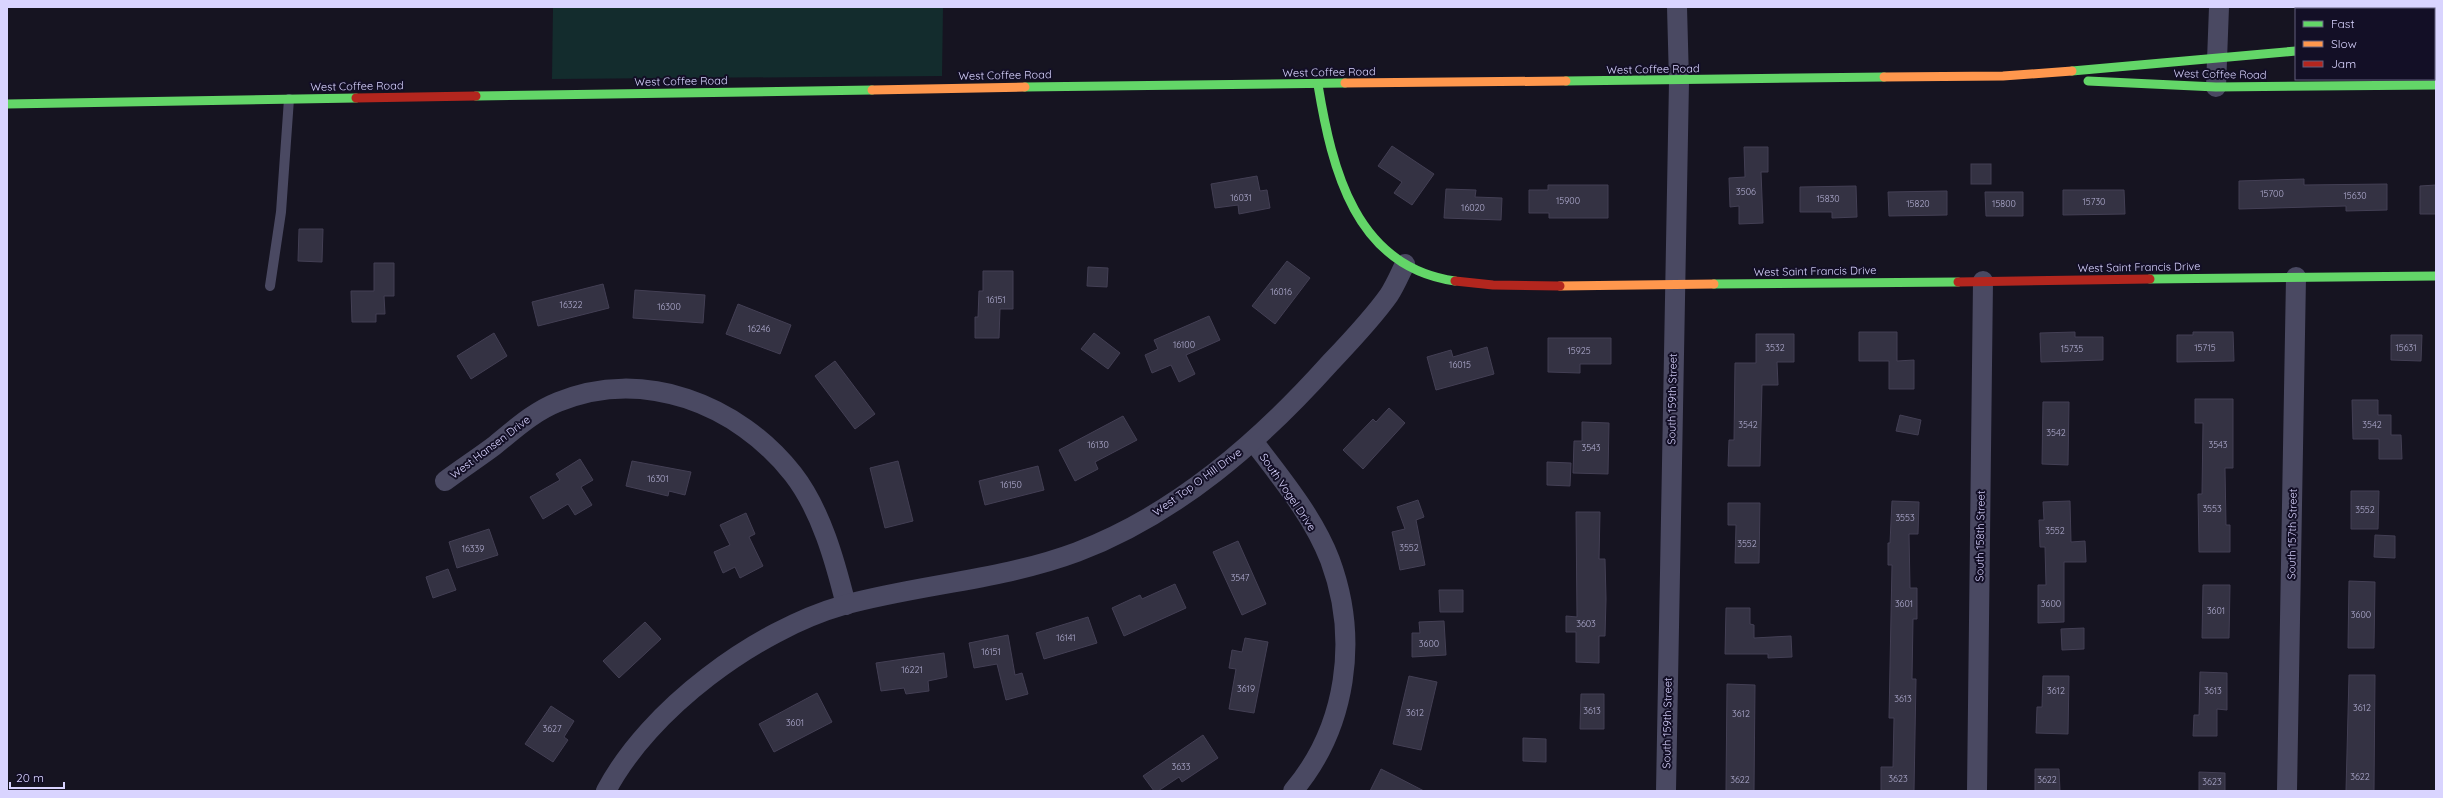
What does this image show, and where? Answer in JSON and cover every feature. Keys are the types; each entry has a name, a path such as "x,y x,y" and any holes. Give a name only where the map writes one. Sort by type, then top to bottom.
{"street":[{"name":"South 159th Street","path":"1666,791 1674,285 1679,81 1677,7"},
{"path":"2216,87 2219,7"},
{"name":"West Coffee Road","path":"7,104 1012,87 1679,81 2003,76 2157,65 2295,51"},
{"name":"West Coffee Road","path":"2003,76 2216,87 2436,85"},
{"name":"West Saint Francis Drive","path":"1318,85 1327,144 1342,188 1368,232 1387,251 1415,270 1447,279 1498,284 1674,285 2436,276"},
{"name":"West Top O Hill Drive","path":"606,791 627,757 673,705 720,669 757,645 800,622 846,605 998,574 1077,552 1113,536 1160,510 1213,473 1253,441 1298,400 1389,295 1405,264"},
{"name":"South 157th Street","path":"2287,791 2296,277"},
{"name":"South 158th Street","path":"1976,791 1983,281"},
{"name":"West Hansen Drive","path":"445,481 494,445 525,419 558,402 585,394 616,389 639,388 668,392 702,403 733,420 774,453 793,474 817,518 830,550 846,605"},
{"name":"South Vogel Drive","path":"1253,441 1301,507 1321,541 1337,584 1345,630 1346,652 1341,698 1327,739 1316,760 1293,791"}],"lane":[{"path":"270,286 282,212 289,99"}],"green space":[{"path":"553,7 943,7 942,76 552,79"}],"building":[{"path":"1392,146 1434,174 1412,205 1394,193 1402,182 1378,166"},
{"path":"1744,147 1768,147 1768,172 1761,172 1763,223 1739,224 1739,206 1730,207 1729,178 1745,177"},
{"path":"1971,164 1991,164 1991,184 1971,184"},
{"path":"1257,176 1260,191 1267,190 1270,208 1239,214 1238,205 1215,208 1211,184"},
{"path":"2304,179 2304,185 2387,184 2387,210 2346,211 2346,206 2239,209 2239,181"},
{"path":"1548,185 1608,185 1608,218 1549,218 1549,213 1529,213 1529,190 1548,190"},
{"path":"2436,185 2436,214 2420,214 2420,186"},
{"path":"1856,186 1857,217 1832,218 1832,212 1800,212 1800,187"},
{"path":"1446,189 1476,190 1475,197 1502,198 1501,220 1444,218"},
{"path":"2063,190 2124,190 2125,214 2063,215"},
{"path":"1947,191 1947,215 1889,216 1888,192"},
{"path":"1985,192 2023,192 2023,216 1986,216"},
{"path":"299,229 323,229 322,262 298,261"},
{"path":"1287,261 1310,278 1275,324 1252,306"},
{"path":"374,263 394,263 394,296 384,296 385,314 376,314 376,322 352,322 351,291 374,291"},
{"path":"1088,267 1108,268 1107,287 1087,286"},
{"path":"983,271 1013,271 1013,309 1000,309 999,338 975,338 975,317 978,317 979,291 983,291"},
{"path":"603,284 609,308 538,326 532,302"},
{"path":"635,290 705,295 703,323 633,318"},
{"path":"738,304 791,325 780,354 726,334"},
{"path":"1209,316 1220,340 1186,355 1195,374 1179,382 1171,365 1152,373 1145,355 1158,349 1154,340"},
{"path":"1859,332 1897,332 1897,361 1914,360 1914,389 1889,389 1889,361 1859,361"},
{"path":"2075,332 2075,337 2103,337 2103,360 2041,362 2040,333"},
{"path":"2193,332 2233,332 2234,361 2177,362 2177,335 2193,335"},
{"path":"494,333 507,356 471,379 457,356"},
{"path":"1094,333 1120,353 1108,369 1081,349"},
{"path":"1756,334 1794,334 1794,362 1777,362 1778,385 1762,385 1760,466 1728,466 1729,440 1734,440 1735,363 1756,363"},
{"path":"2391,335 2422,335 2421,361 2391,360"},
{"path":"1548,338 1611,338 1611,364 1580,364 1580,373 1548,372"},
{"path":"1487,347 1494,374 1436,390 1427,357 1451,350 1453,357"},
{"path":"835,361 875,414 855,429 815,376"},
{"path":"2195,399 2233,399 2233,468 2225,468 2226,525 2230,525 2230,552 2199,552 2198,494 2202,494 2203,423 2195,423"},
{"path":"2352,400 2378,400 2378,415 2391,415 2391,435 2401,435 2402,459 2379,459 2379,439 2353,439"},
{"path":"2043,402 2069,402 2068,465 2042,464"},
{"path":"1389,408 1405,423 1363,469 1343,450 1373,419 1376,422"},
{"path":"1900,415 1921,420 1918,435 1896,431"},
{"path":"1123,416 1137,440 1095,462 1098,469 1075,481 1059,450"},
{"path":"1582,422 1609,423 1608,474 1573,473 1574,441 1582,441"},
{"path":"580,459 593,480 581,487 592,505 575,515 568,504 543,519 530,497 560,480 556,474"},
{"path":"632,461 691,472 685,495 669,491 668,496 626,486"},
{"path":"898,461 913,521 885,528 870,468"},
{"path":"1547,462 1571,463 1570,486 1547,485"},
{"path":"1038,466 1044,490 985,505 979,481"},
{"path":"2351,491 2379,491 2378,529 2351,529"},
{"path":"1418,500 1424,517 1416,520 1425,565 1400,570 1392,532 1405,529 1397,507"},
{"path":"1892,501 1919,502 1918,534 1909,534 1910,588 1917,588 1917,619 1913,619 1912,679 1916,679 1914,791 1881,791 1881,767 1893,767 1894,718 1889,718 1892,565 1888,565 1888,543 1890,543"},
{"path":"2070,501 2071,542 2085,541 2086,562 2064,562 2064,622 2038,623 2038,585 2046,585 2045,547 2040,547 2039,520 2044,520 2043,502"},
{"path":"1728,503 1760,503 1759,563 1735,563 1736,525 1728,525"},
{"path":"1576,512 1600,512 1599,559 1605,559 1606,599 1605,636 1599,636 1599,663 1576,662 1576,632 1566,632 1566,616 1577,617"},
{"path":"746,513 755,534 749,537 763,566 740,578 735,567 723,573 714,552 730,545 720,525"},
{"path":"489,529 498,555 457,568 449,542"},
{"path":"2375,535 2395,536 2395,558 2374,557"},
{"path":"1238,541 1266,604 1242,615 1213,552"},
{"path":"448,569 456,590 433,598 426,577"},
{"path":"2349,581 2375,582 2374,648 2348,648"},
{"path":"1175,584 1186,608 1124,636 1112,608 1140,595 1142,599"},
{"path":"2203,585 2230,585 2229,638 2202,638"},
{"path":"1439,590 1463,590 1463,612 1440,612"},
{"path":"1726,608 1750,608 1750,624 1754,625 1754,638 1791,636 1792,657 1768,658 1768,654 1725,654"},
{"path":"1088,617 1097,643 1044,659 1036,633"},
{"path":"1444,621 1446,655 1412,657 1412,633 1420,633 1419,622"},
{"path":"645,622 661,639 619,678 603,661"},
{"path":"2084,628 2084,649 2062,650 2061,629"},
{"path":"1008,635 1015,675 1022,673 1028,694 1006,700 997,664 974,668 969,643"},
{"path":"1245,638 1268,642 1254,713 1229,709 1236,669 1229,668 1232,650 1242,652"},
{"path":"944,653 947,677 928,681 929,691 906,694 904,688 881,691 876,663"},
{"path":"2200,672 2227,673 2227,710 2217,709 2217,736 2193,736 2194,715 2199,715"},
{"path":"2349,675 2375,675 2374,791 2346,791"},
{"path":"1409,676 1437,682 1421,750 1393,744"},
{"path":"2043,676 2069,676 2068,734 2036,733 2037,707 2042,707"},
{"path":"1727,684 1755,685 1754,791 1726,791"},
{"path":"817,693 832,722 774,752 759,724"},
{"path":"1581,694 1604,694 1604,729 1580,729"},
{"path":"551,706 574,721 564,737 568,740 553,762 525,744"},
{"path":"1203,735 1218,758 1182,782 1179,777 1158,791 1154,791 1143,776"},
{"path":"1523,738 1546,739 1546,762 1523,761"},
{"path":"1381,769 1395,776 1424,791 1370,791"},
{"path":"2035,769 2059,769 2060,791 2035,791"},
{"path":"2199,772 2225,773 2225,791 2199,791"}],"traffic: fast":[{"path":"2072,71 2295,51"},
{"path":"1566,81 1884,77"},
{"path":"2088,81 2216,87 2436,85"},
{"path":"1025,87 1345,83"},
{"path":"1318,85 1331,149 1341,180 1354,209 1371,235 1393,256 1421,272 1455,281"},
{"path":"476,96 872,90"},
{"path":"7,104 356,98"},
{"path":"2150,279 2436,276"},
{"path":"1714,284 1958,282"}],"traffic: slow":[{"path":"1884,77 2003,76 2072,71"},
{"path":"1345,83 1566,81"},
{"path":"872,90 1025,87"},
{"path":"1560,286 1714,284"}],"traffic: jam":[{"path":"356,98 476,96"},
{"path":"1958,282 2150,279"},
{"path":"1455,281 1493,285 1560,286"}]}
